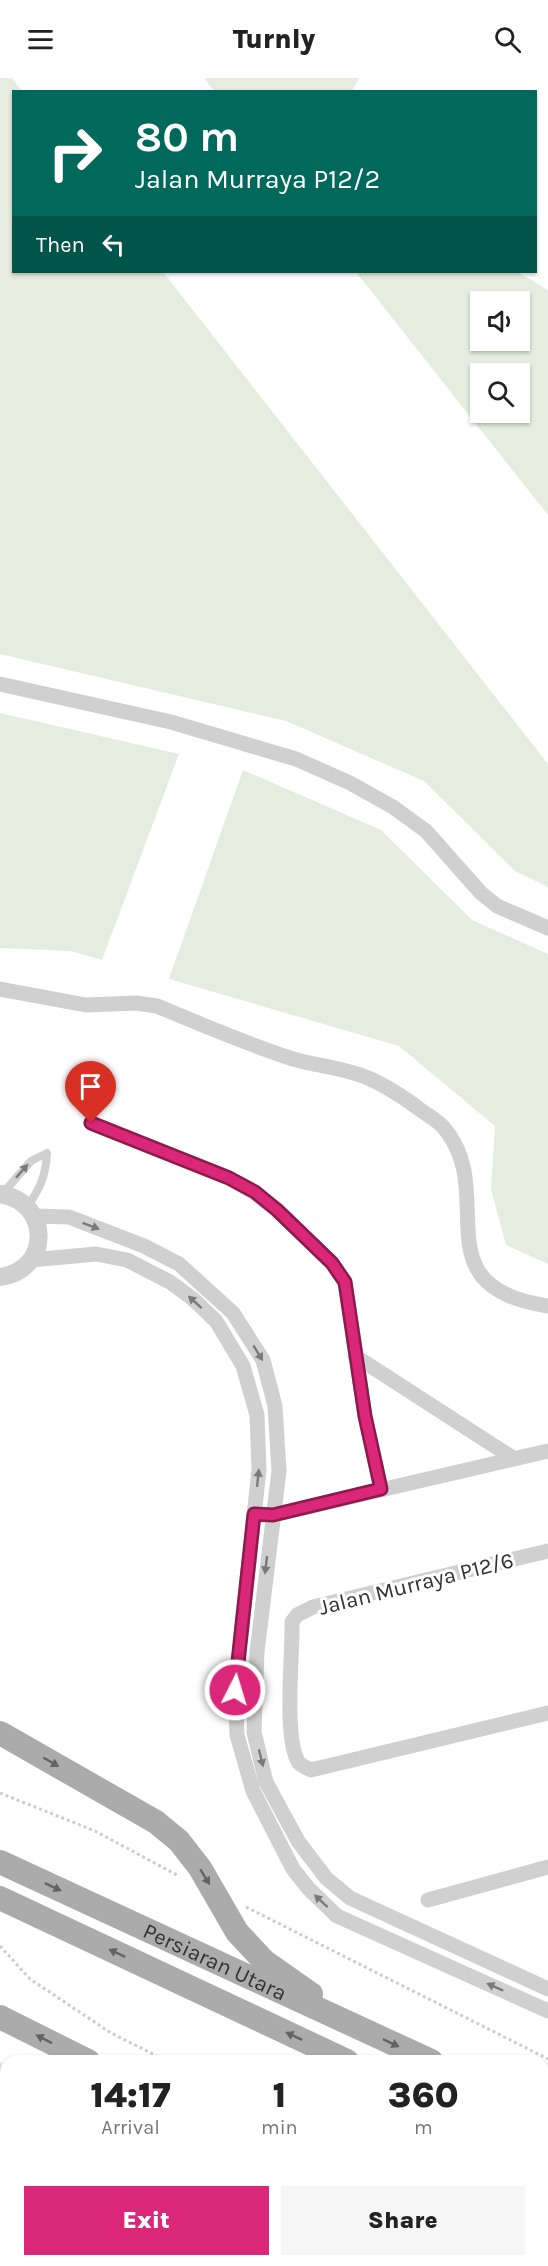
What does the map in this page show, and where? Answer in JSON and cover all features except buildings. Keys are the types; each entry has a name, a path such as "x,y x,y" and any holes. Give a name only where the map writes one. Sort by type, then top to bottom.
{"main road":[{"path":"0,1733 156,1822 179,1841 200,1868 237,1932 264,1960 352,2024"},
{"name":"Persiaran Utara","path":"0,1862 418,2055"},
{"name":"Persiaran Utara","path":"0,1898 334,2055"},
{"path":"0,2017 76,2055"}],"street":[{"path":"0,684 171,722 307,764 393,807 426,831 481,893 497,906 548,928"},
{"path":"0,988 86,1005 136,1003 157,1006 293,1059 367,1078 408,1101 444,1128 465,1166 466,1225 475,1265 490,1287 512,1298 548,1306"},
{"path":"91,1123 229,1178 277,1210 332,1263 345,1282 355,1356 381,1489"},
{"path":"0,1277 16,1273 31,1260 39,1239 30,1211 16,1198 1,1194"},
{"path":"30,1211 69,1217 144,1246 179,1264 233,1313 263,1360 275,1406 279,1471 257,1652 254,1732 266,1782 298,1841 326,1878 350,1898 548,1989"},
{"path":"31,1260 96,1254 128,1260 170,1282 216,1321 243,1366 257,1415 259,1470 235,1690 237,1735 253,1791 283,1854 309,1890 337,1916 548,2011"},
{"path":"355,1356 513,1458"},
{"path":"254,1514 273,1515 548,1451"},
{"name":"Jalan Murraya P12/6","path":"548,1551 313,1607 297,1615 292,1622 293,1659 288,1690 295,1755 301,1765 311,1770 548,1713"},
{"path":"428,1900 548,1867"}],"lane":[{"path":"1,1194 31,1161 47,1152 46,1169 30,1211"}],"path":[{"path":"0,1793 95,1831 177,1875"},
{"path":"243,1906 540,2055"},
{"path":"0,1946 30,1979 111,2033 155,2055"}],"shaded area":[{"path":"0,78 12,78 21,90 12,90 12,273 164,273 548,764 548,887 515,871 424,781 286,721 0,654"},
{"path":"204,78 359,78 353,90 213,90"},
{"path":"357,273 520,273 548,290 548,515 475,423 530,423 530,363 470,363 470,416"},
{"path":"0,713 179,754 102,960 71,951 0,948"},
{"path":"243,770 381,830 472,920 548,954 548,1264 506,1245 491,1189 495,1126 399,1046 169,979"}],"route":[{"path":"91,1123 229,1178 255,1192 332,1263 345,1282 365,1416 381,1489 273,1515 254,1514 235,1690"}]}
